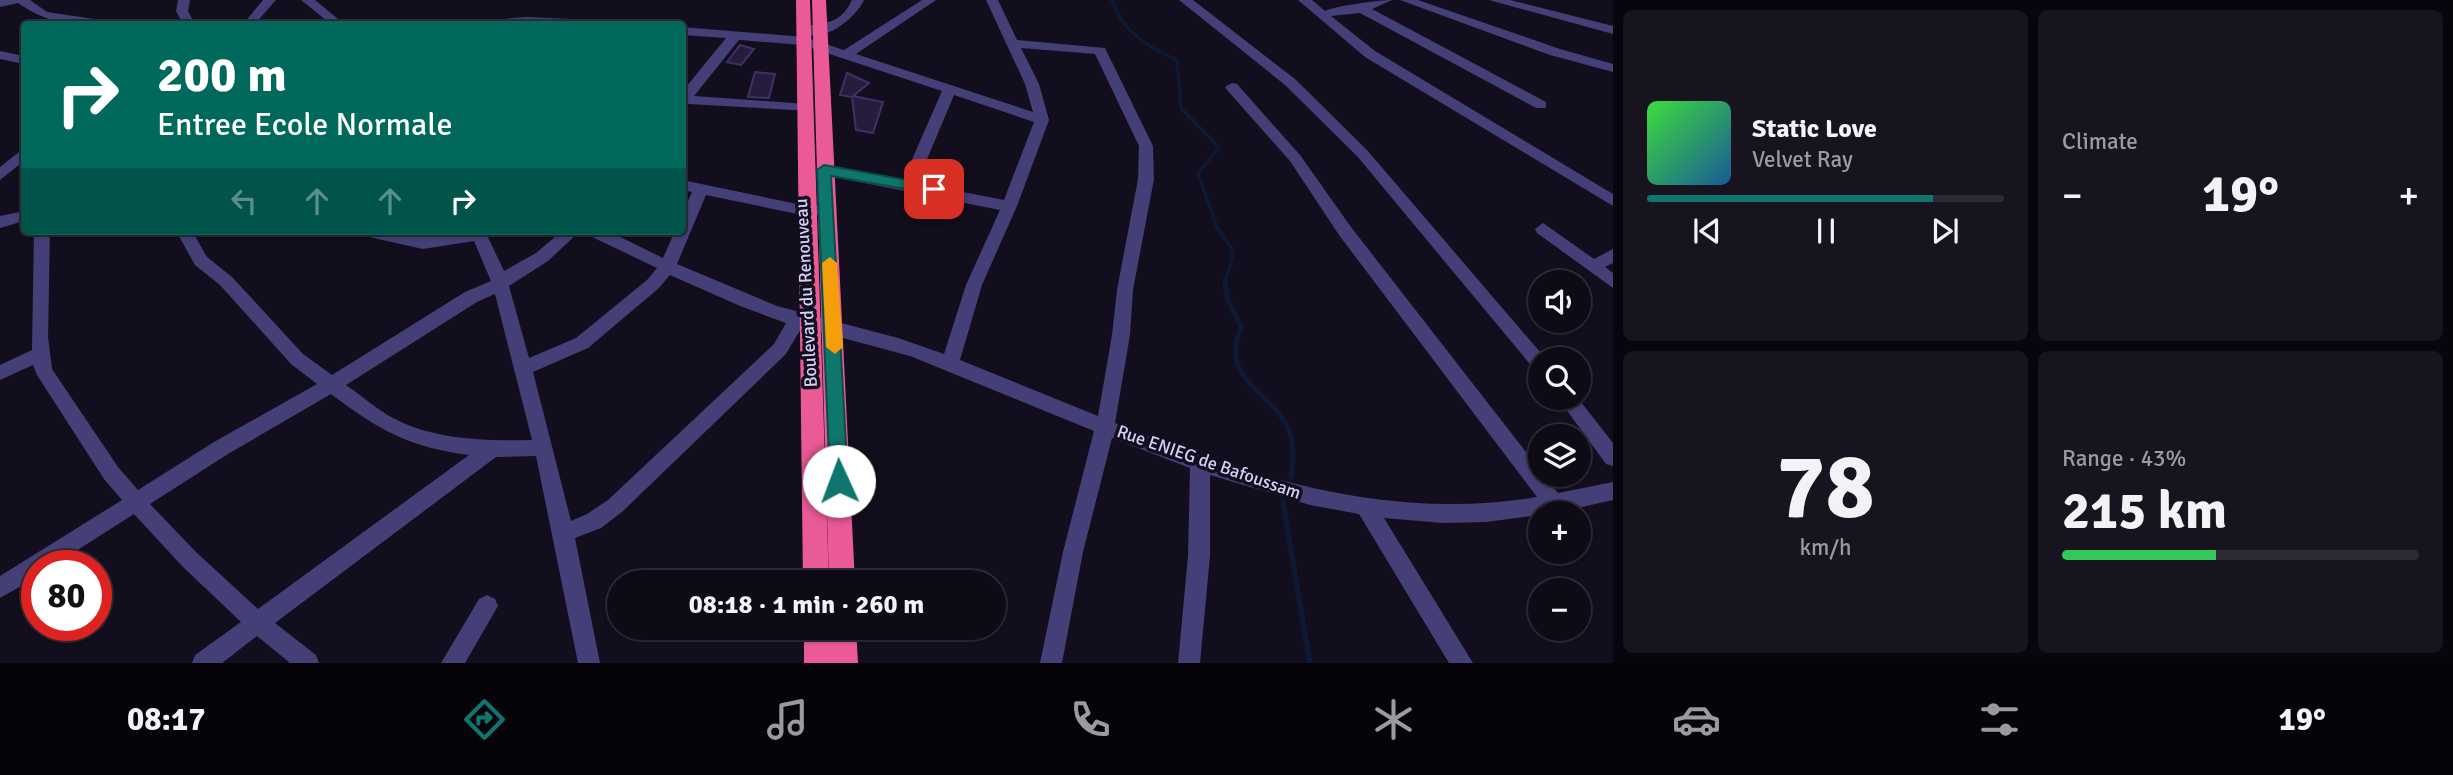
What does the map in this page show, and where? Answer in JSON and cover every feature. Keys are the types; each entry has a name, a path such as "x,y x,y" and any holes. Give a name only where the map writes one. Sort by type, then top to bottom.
{"highway":[{"name":"Boulevard du Renouveau","path":"803,0 812,37 824,170 817,210"},
{"name":"Boulevard du Renouveau","path":"816,570 817,210 806,108 812,37 819,0"},
{"name":"Boulevard du Renouveau","path":"815,324 841,570"}],"street":[{"path":"0,3 14,0"},
{"path":"22,0 43,15 82,21"},
{"path":"184,0 182,11 187,21"},
{"path":"252,21 270,0"},
{"path":"307,0 334,21"},
{"path":"686,31 735,36 812,37 841,22 858,0"},
{"path":"844,56 930,0"},
{"path":"950,364 974,285 1009,206 1041,120 1032,84 992,0"},
{"path":"1185,0 1290,82 1362,153 1528,350"},
{"path":"1304,0 1330,9 1362,9 1386,0"},
{"path":"1406,0 1555,52 1613,68"},
{"path":"1494,0 1613,30"},
{"path":"1330,9 1370,54 1613,201"},
{"path":"1362,9 1541,106"},
{"path":"686,96 735,36"},
{"path":"812,37 844,56 1041,120"},
{"path":"1012,43 1091,47 1101,52 1146,146 1146,179 1125,289 1105,427 1073,552 1051,663"},
{"path":"0,55 21,59"},
{"path":"1232,87 1295,158 1345,231 1553,501"},
{"path":"909,184 950,89"},
{"path":"686,100 806,108"},
{"path":"0,174 21,156"},
{"path":"824,170 909,184 1009,206"},
{"path":"686,186 817,210"},
{"path":"686,224 701,189"},
{"path":"0,222 21,217"},
{"path":"1542,229 1613,282"},
{"path":"42,235 39,354 49,380 111,473 188,559 257,622 308,663"},
{"path":"186,235 201,261 226,281 275,338 297,359 370,414 432,442 492,449 545,449"},
{"path":"387,235 423,243 467,235"},
{"path":"479,235 491,256 500,284 545,449 589,663"},
{"path":"0,588 135,501 333,384 471,297 500,284 542,257 567,235"},
{"name":"Rue ENIEG de Bafoussam","path":"602,235 668,266 815,324 902,346 1200,463 1282,490 1365,506 1443,514 1528,506"},
{"path":"523,369 568,351 591,337 642,296 668,266 681,235"},
{"path":"1594,266 1613,255"},
{"path":"564,533 594,521 615,506 780,349 815,324"},
{"path":"0,373 39,354"},
{"path":"1576,410 1613,458"},
{"path":"203,663 492,449"},
{"path":"1189,663 1199,556 1200,463"},
{"name":"Rue ENIEG de Bafoussam","path":"1568,501 1613,491"},
{"path":"1365,506 1462,663"},
{"path":"452,663 487,606"}],"building":[{"path":"740,45 754,49 741,65 727,62"},
{"path":"755,72 775,74 769,98 748,97"},
{"path":"847,73 869,83 853,96 883,102 873,133 856,130 852,97 840,95"}],"waterway":[{"path":"1112,0 1129,30 1156,50 1177,60 1181,108 1219,147 1198,174 1217,227 1231,247 1233,256 1225,281"},
{"path":"1225,281 1227,298 1241,327 1236,345 1236,359 1249,382 1269,402 1288,428 1293,446 1291,477"},
{"path":"1283,502 1310,663"}],"slow traffic":[{"path":"830,263 835,347"}],"route":[{"path":"839,481 834,328 824,170 934,189"}]}
